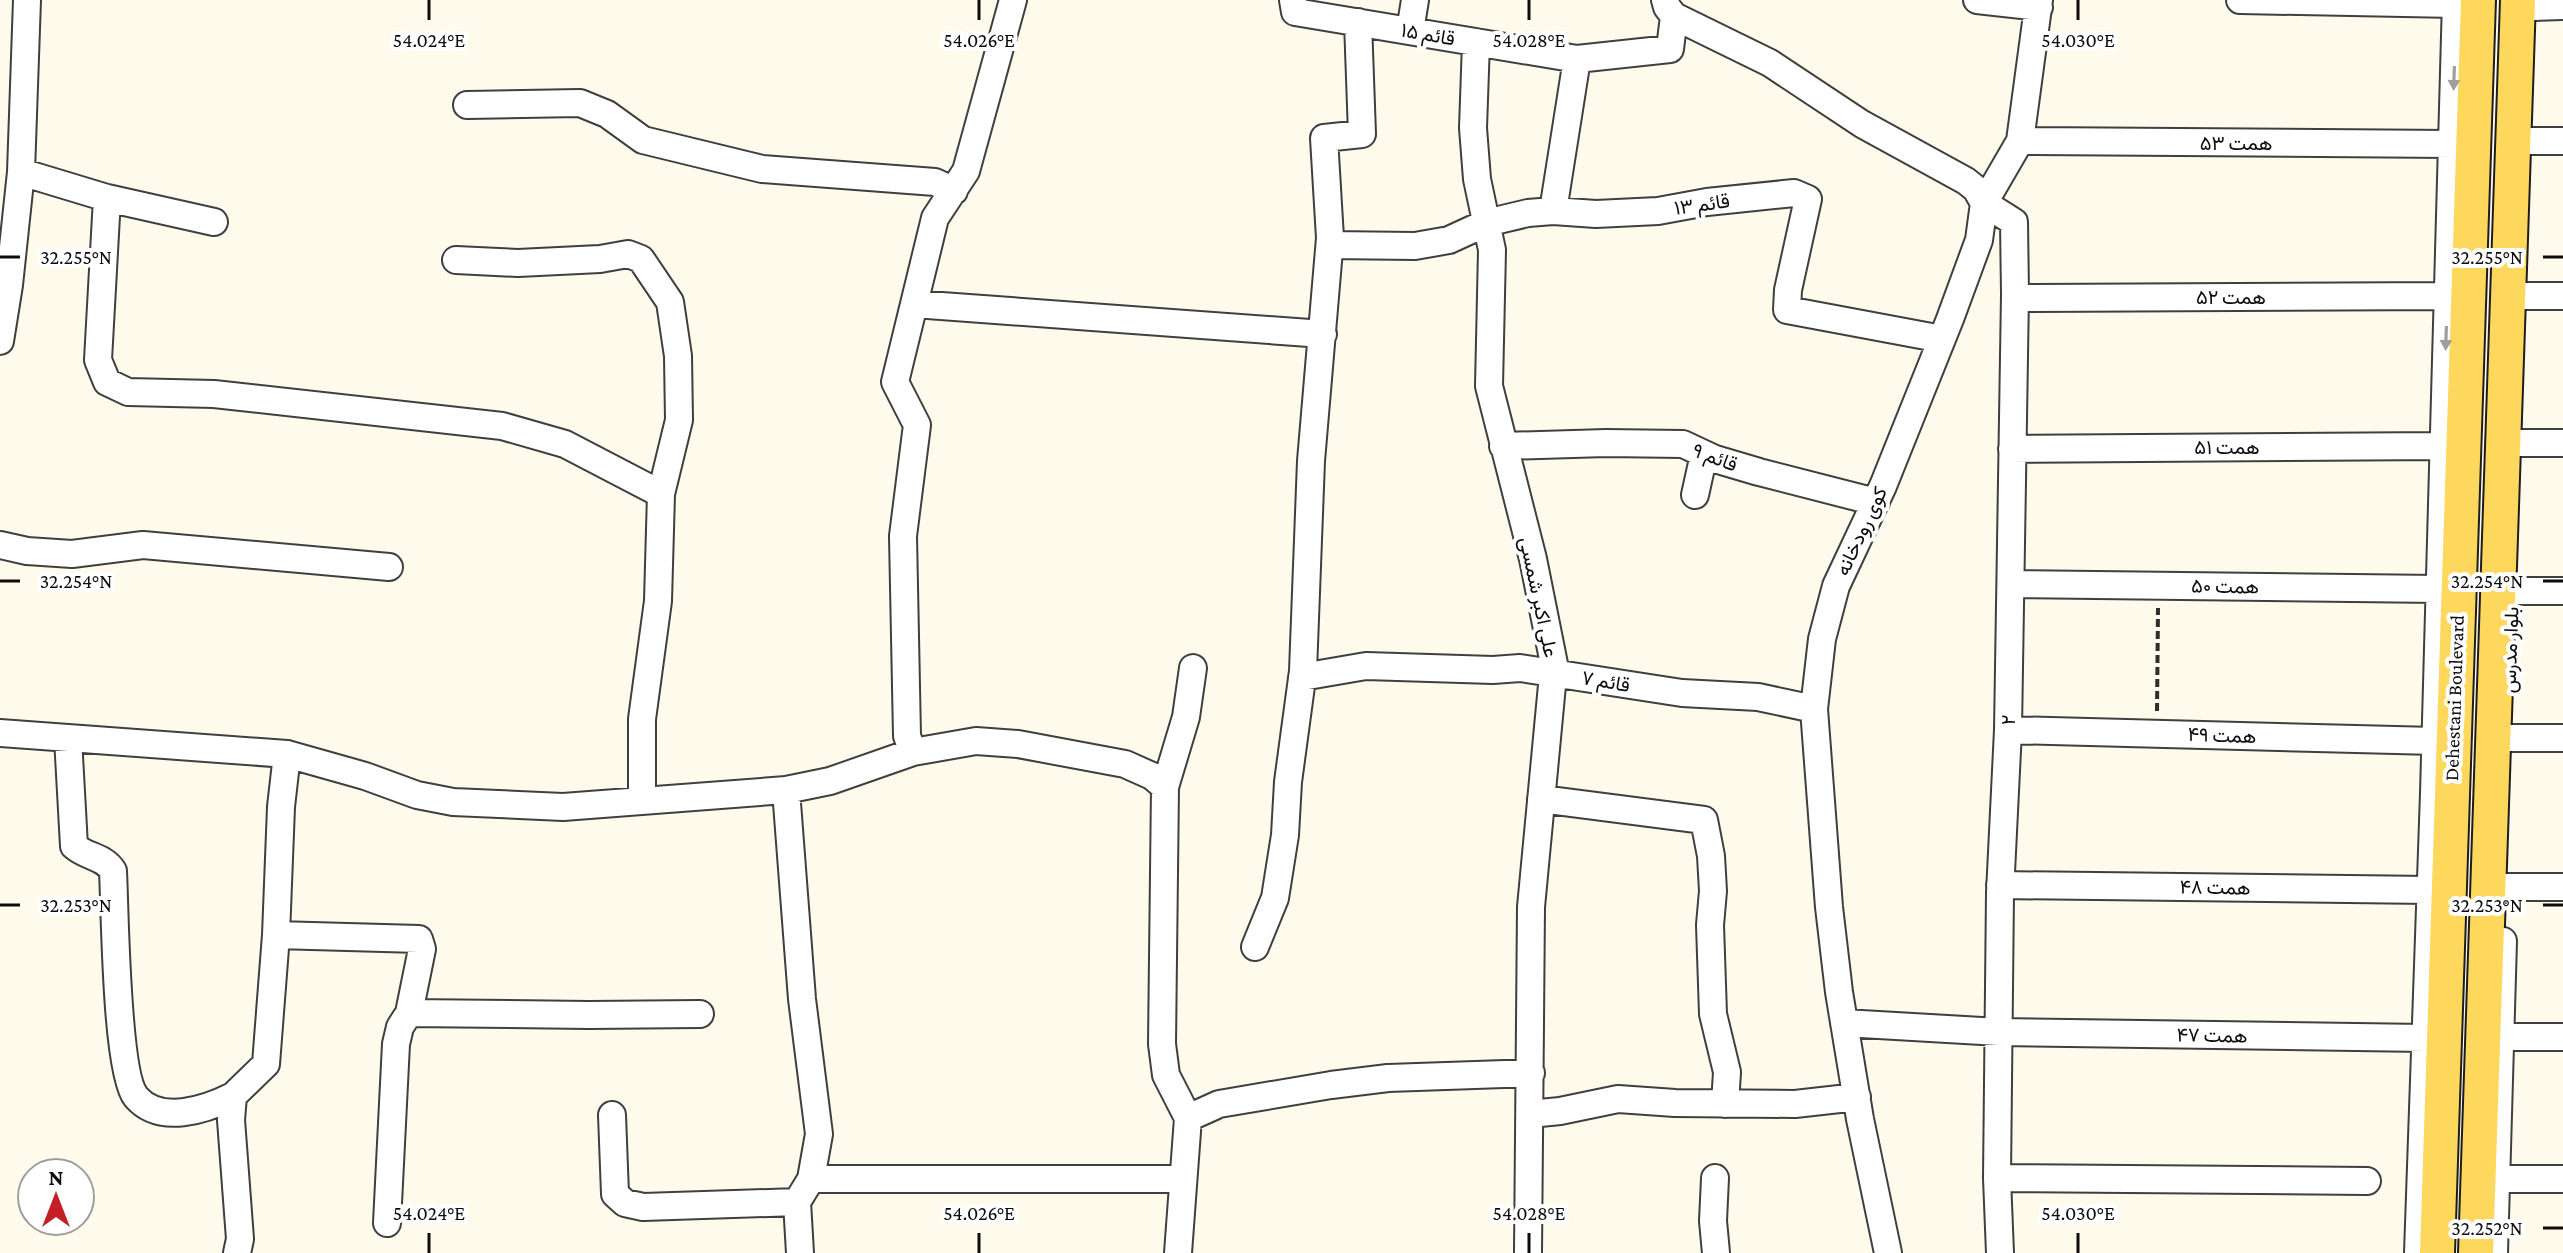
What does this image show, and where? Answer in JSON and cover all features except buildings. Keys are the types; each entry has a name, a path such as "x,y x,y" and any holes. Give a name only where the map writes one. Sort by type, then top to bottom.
{"main road":[{"name":"Dehestani Boulevard","path":"2437,1253 2441,838 2463,1"},
{"name":"بلوار مدرس","path":"2476,1253 2529,2"}],"street":[{"path":"0,341 21,172 27,0"},
{"path":"913,752 907,736 903,536 917,425 895,382 935,218 966,171 1013,0"},
{"path":"1410,31 1415,0"},
{"path":"1977,0 2039,4 2020,141 1984,203"},
{"path":"2240,0 2463,1 2452,144 2442,446 2435,741 2441,838 2430,890 2418,1253"},
{"path":"2529,2 2563,6"},
{"name":"بلوار مدرس","path":"2494,1253 2502,1037 2507,738 2528,141 2529,2"},
{"name":"قائم ۱۵","path":"1294,6 1358,22 1577,59 1670,49 1670,8"},
{"path":"1670,8 1770,63 1862,124 1966,181 1976,189 1984,203"},
{"path":"1255,947 1275,898 1302,677 1311,461 1330,245 1324,138 1362,134 1358,22"},
{"name":"علی اکبر شمسی","path":"1476,42 1473,128 1477,179 1492,250 1489,386 1533,559 1554,664 1531,907 1528,1253"},
{"path":"1553,211 1577,59"},
{"path":"467,105 580,103 607,114 643,140 762,169 935,182 954,191"},
{"name":"همت ۵۳","path":"2020,141 2452,144"},
{"path":"2528,141 2563,141"},
{"path":"21,172 107,198 214,222"},
{"name":"قائم ۱۳","path":"1330,245 1415,246 1449,240 1486,223 1528,213 1658,211 1707,202 1794,193 1808,199 1788,290 1787,310 1942,339"},
{"path":"107,198 98,360 107,382 128,392 214,394 502,426 565,444 661,494"},
{"name":"۲","path":"1984,203 2014,222 2012,584 2000,885 1997,1178 2000,1253"},
{"name":"کوی رودخانه","path":"1888,1253 1844,1023 1829,907 1814,709 1822,639 1836,586 1876,502 1942,339 1979,240 1984,203"},
{"path":"456,260 518,263 600,259 628,254 641,259 670,302 678,356 679,420 661,494 658,601 642,719 642,801"},
{"name":"همت ۵۲","path":"2015,298 2447,296"},
{"path":"2523,296 2563,296"},
{"path":"914,304 1323,334"},
{"path":"2517,443 2563,443"},
{"name":"قائم ۹","path":"1503,446 1683,444 1759,472 1876,502"},
{"name":"همت ۵۱","path":"2012,449 2442,446"},
{"path":"1695,495 1704,454"},
{"path":"0,545 27,551 72,554 143,545 389,567"},
{"name":"همت ۵۰","path":"2012,584 2439,589"},
{"path":"2512,591 2563,591"},
{"name":"قائم ۷","path":"1302,677 1366,666 1520,668 1682,693 1758,697 1814,709"},
{"path":"1178,1253 1188,1118 1166,1075 1162,1044 1165,787 1186,717 1193,668"},
{"name":"همت ۴۹","path":"2008,730 2435,741"},
{"path":"0,733 287,754 365,776 417,795 453,802 563,807 786,790 830,781 913,752 976,741 1018,744 1125,764 1152,776 1165,787"},
{"path":"68,738 74,846 81,853 108,862 113,871 122,1049 134,1095 149,1108 168,1113 211,1108 233,1096 266,1064 276,935 281,807 287,754"},
{"path":"2507,738 2563,738"},
{"path":"786,790 802,999 819,1134 811,1179 797,1202 800,1253"},
{"path":"1541,799 1704,820 1711,856 1713,891 1710,925 1713,1014 1727,1072 1725,1104"},
{"name":"همت ۴۸","path":"2000,885 2430,890"},
{"path":"2503,887 2563,887"},
{"path":"276,935 419,939 422,949 409,1013 400,1027 396,1044 387,1223"},
{"path":"409,1013 700,1014"},
{"name":"همت ۴۷","path":"1844,1023 1999,1032 2425,1038"},
{"path":"2502,1037 2563,1037"},
{"path":"1188,1118 1219,1104 1331,1085 1388,1078 1531,1073"},
{"path":"233,1096 231,1120 240,1239 237,1253"},
{"path":"1530,1114 1618,1099 1795,1104 1857,1097"},
{"path":"612,1115 615,1194 625,1203 643,1207 797,1202"},
{"path":"1715,1178 1713,1221 1716,1253"},
{"path":"1997,1178 2367,1181"},
{"path":"811,1179 1183,1179"},
{"path":"2496,1179 2563,1179"}],"path":[{"path":"2157,734 2159,585"}]}
